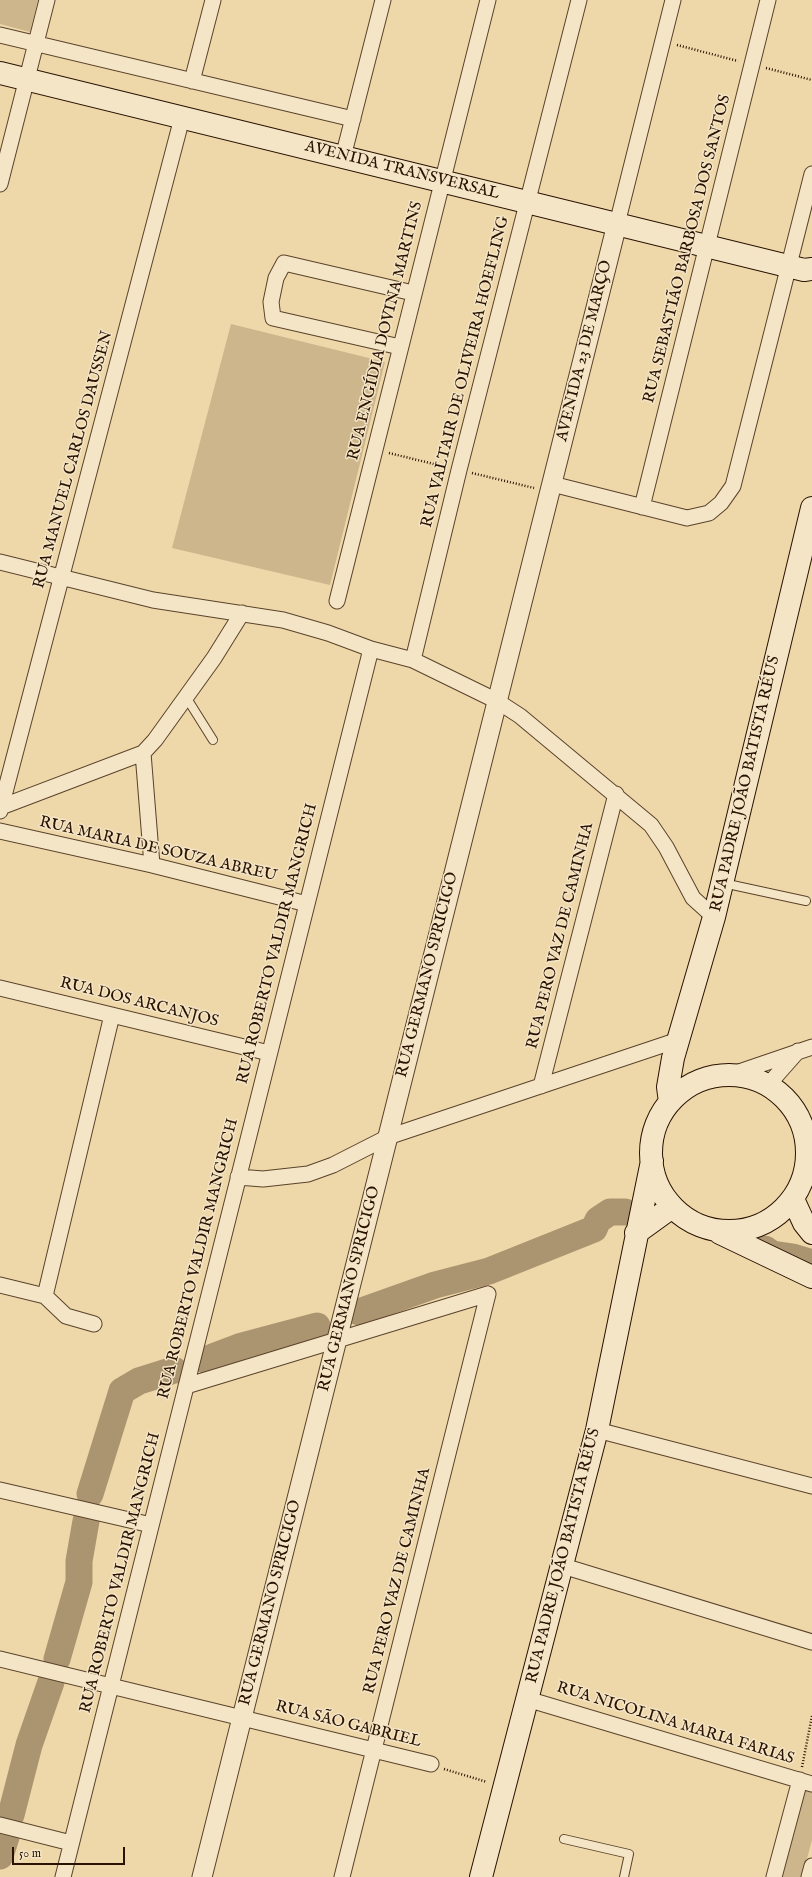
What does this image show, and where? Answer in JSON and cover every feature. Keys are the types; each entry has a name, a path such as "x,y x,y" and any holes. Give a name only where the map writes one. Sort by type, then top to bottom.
{"main road":[{"name":"AVENIDA TRANSVERSAL","path":"0,73 804,270"},
{"name":"RUA PADRE JOÃO BATISTA RÉUS","path":"670,1102 668,1087 675,1049 714,917 807,552 812,508"},
{"path":"675,1049 684,1076 695,1083"},
{"path":"717,1232 746,1230 760,1226 773,1219 793,1199 801,1184 806,1168 806,1138 797,1113 784,1097 768,1085 756,1079 730,1075 706,1078 682,1091 670,1102 656,1126 652,1143 652,1161 658,1186 672,1207 693,1223 717,1232 812,1277"},
{"name":"RUA PADRE JOÃO BATISTA RÉUS","path":"481,1877 563,1566 597,1430 636,1233 652,1161"},
{"path":"793,1199 804,1222 812,1233"},
{"path":"636,1233 672,1207"}],"street":[{"path":"0,184 47,0"},
{"path":"192,81 214,0"},
{"path":"343,157 383,0"},
{"name":"RUA ENGÍDIA DOVINA MARTINS","path":"337,601 488,0"},
{"name":"RUA VALTAIR DE OLIVEIRA HOEFLING","path":"413,660 579,0"},
{"name":"AVENIDA 23 DE MARÇO","path":"497,701 673,0"},
{"name":"RUA SEBASTIÃO BARBOSA DOS SANTOS","path":"642,507 768,0"},
{"path":"0,35 353,119"},
{"name":"RUA MANUEL CARLOS DAUSSEN","path":"0,809 182,118"},
{"path":"552,484 688,518 709,514 721,503 733,486 804,270 812,174"},
{"path":"400,347 273,318 271,302 276,278 284,263 414,293"},
{"path":"0,562 61,579 153,600 283,620 328,633 371,649 413,660 497,701 520,716 616,794 651,825 666,847 693,898 714,917"},
{"path":"0,809 143,753 155,740 214,658 242,613"},
{"name":"RUA ROBERTO VALDIR MANGRICH","path":"63,1877 371,649"},
{"name":"RUA GERMANO SPRICIGO","path":"202,1877 497,701"},
{"path":"143,753 152,865"},
{"name":"RUA PERO VAZ DE CAMINHA","path":"541,1086 616,794"},
{"name":"RUA MARIA DE SOUZA ABREU","path":"0,831 152,865 307,904"},
{"name":"RUA DOS ARCANJOS","path":"0,988 270,1053"},
{"path":"45,1296 112,1015"},
{"path":"238,1177 263,1179 308,1174 333,1165 388,1137 541,1086 675,1049"},
{"path":"730,1075 805,1049"},
{"path":"768,1085 805,1049"},
{"path":"0,1285 45,1296 66,1316 94,1324"},
{"name":"RUA PERO VAZ DE CAMINHA","path":"337,1340 488,1294 342,1877"},
{"path":"186,1386 337,1340"},
{"path":"597,1430 812,1486"},
{"path":"0,1490 151,1525"},
{"path":"563,1566 812,1642"},
{"name":"RUA SÃO GABRIEL","path":"0,1659 431,1764"},
{"name":"RUA NICOLINA MARIA FARIAS","path":"527,1698 806,1782"},
{"path":"774,1877 806,1782"},
{"path":"0,1825 71,1843"},
{"path":"809,1877 812,1866"}],"lane":[{"path":"186,697 213,740"},
{"path":"722,882 806,901"},
{"path":"564,1839 629,1854 624,1877"}],"path":[{"path":"806,1782 812,1716"},
{"path":"431,1764 438,1768 494,1784 504,1789"}],"shaded area":[{"path":"0,0 38,0 30,32 0,24"},
{"path":"231,324 385,362 330,585 172,548"},
{"path":"801,1788 812,1790 812,1840 802,1877 779,1877"}],"waterway":[{"path":"359,1312 435,1285 489,1271 594,1229 598,1220 610,1212 625,1212"},
{"path":"765,1249 772,1254 793,1257 812,1263"},
{"path":"205,1360 242,1346 317,1326"},
{"path":"90,1494 122,1391 139,1381 174,1370"},
{"path":"57,1659 79,1582 79,1561 86,1521"},
{"path":"11,1815 29,1745 51,1682"},
{"path":"0,1856 6,1837"}]}
